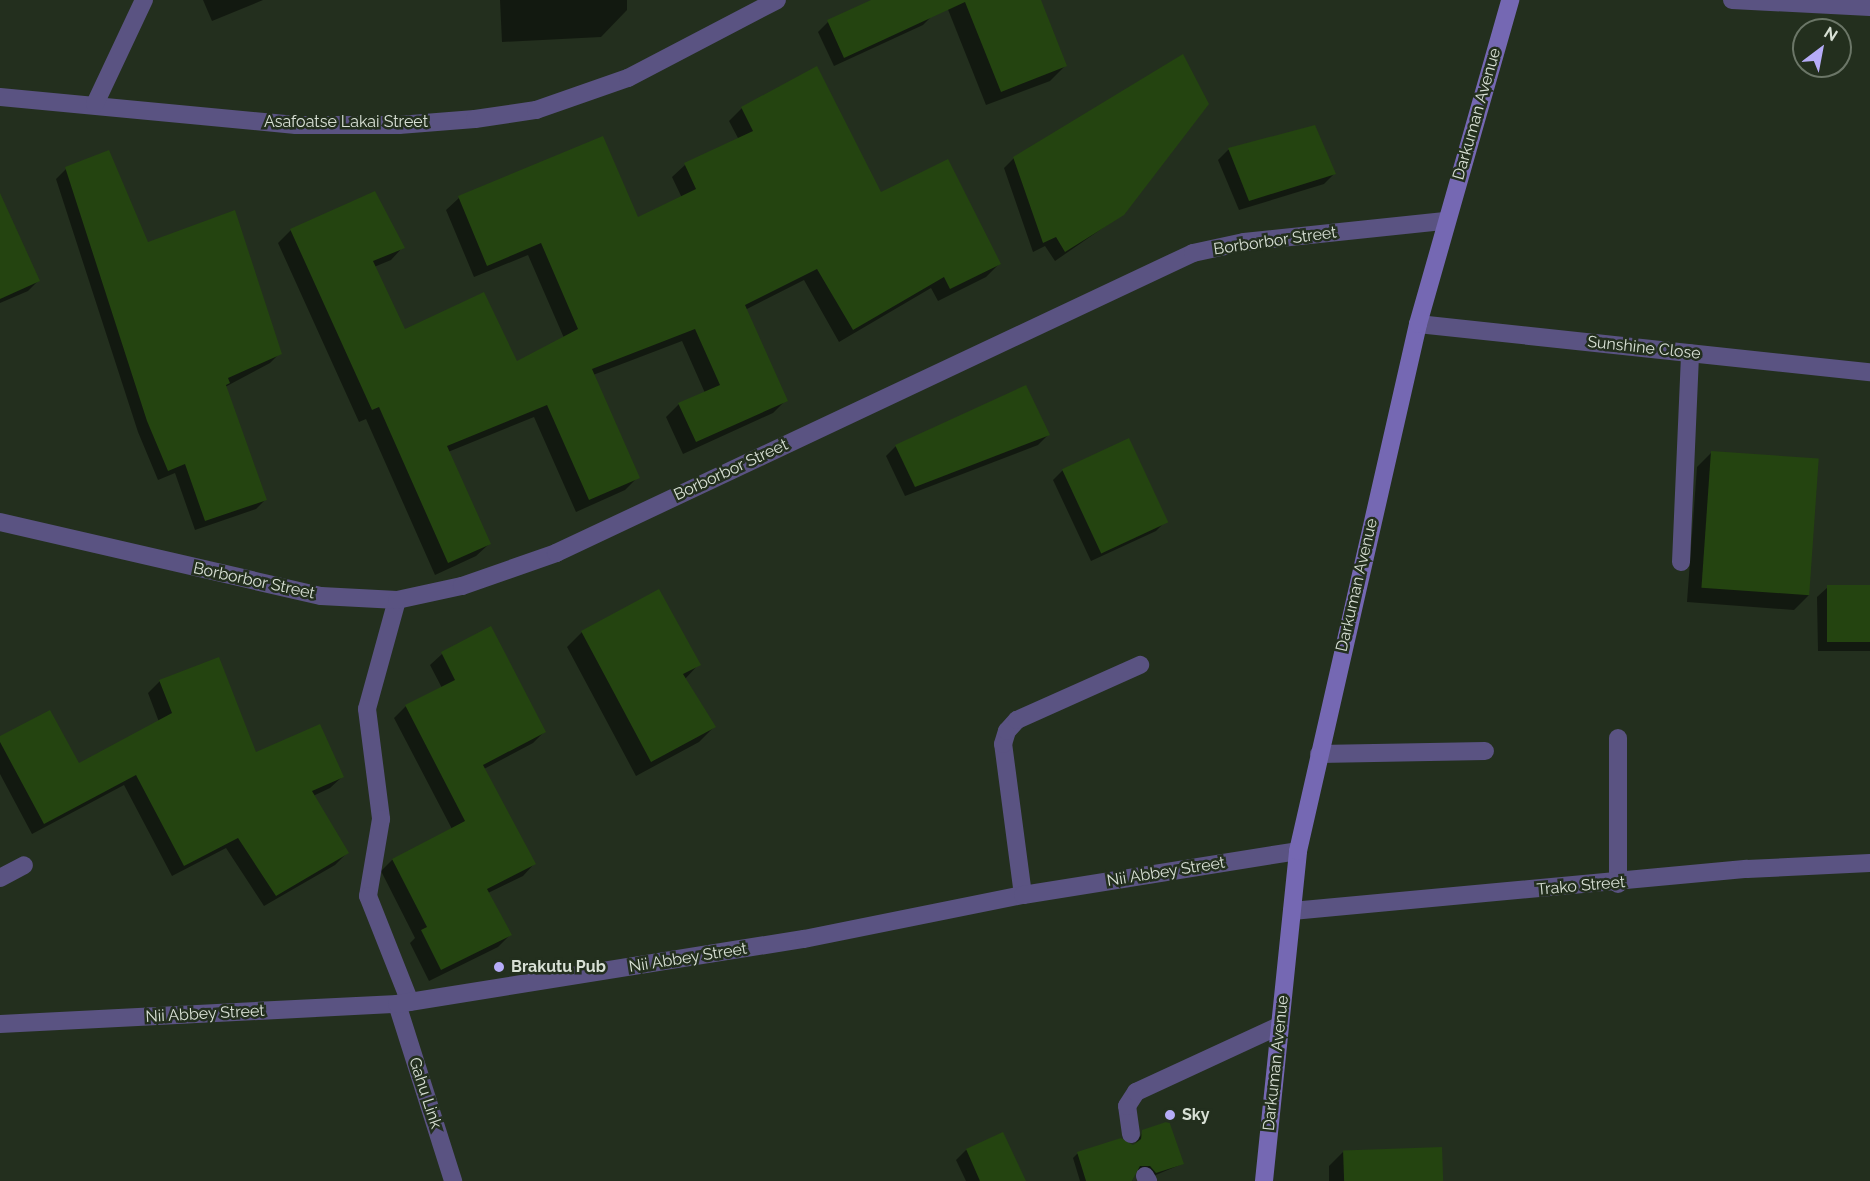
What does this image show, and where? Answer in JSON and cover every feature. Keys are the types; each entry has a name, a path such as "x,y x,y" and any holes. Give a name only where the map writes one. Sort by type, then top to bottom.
{"street":[{"path":"95,104 144,0"},
{"name":"Asafoatse Lakai Street","path":"0,97 95,104 206,119 296,125 399,126 536,110 628,78 777,0"},
{"name":"Darkuman Avenue","path":"1264,1181 1278,1026 1298,851 1418,324 1445,221 1510,0"},
{"path":"1732,0 1870,7"},
{"name":"Borborbor Street","path":"0,522 321,596 397,600 462,586 556,552 1193,253 1244,242 1445,221"},
{"name":"Sunshine Close","path":"1418,324 1870,372"},
{"path":"1681,562 1690,353"},
{"name":"Gahu Link","path":"397,600 384,657 368,700 381,819 368,896 403,1004 453,1181"},
{"path":"1023,895 1002,744 1007,731 1017,720 1140,665"},
{"path":"1618,738 1618,884"},
{"path":"1319,754 1485,751"},
{"name":"Nii Abbey Street","path":"0,1024 403,1004 804,939 1023,895 1298,851"},
{"name":"Trako Street","path":"1292,910 1618,884 1747,869 1870,863"},
{"path":"0,878 24,865"},
{"path":"1131,1134 1127,1106 1136,1092 1278,1026"}],"building":[{"path":"871,0 1041,0 1067,66 1001,92 965,2 844,58 827,20"},
{"path":"1183,54 1209,104 1124,215 1065,252 1056,237 1043,243 1013,157"},
{"path":"817,66 881,192 948,159 1001,264 950,289 944,277 853,330 817,269 745,305 788,401 696,442 678,403 720,385 695,329 592,369 640,478 589,500 547,405 447,446 491,544 448,563 379,407 372,410 290,229 375,191 405,248 373,261 405,329 484,292 517,361 578,329 541,243 487,266 458,196 603,136 638,217 696,189 684,163 753,131 741,107"},
{"path":"1315,125 1336,174 1249,201 1228,148"},
{"path":"109,150 148,242 235,210 282,354 228,378 230,383 226,385 267,500 205,521 185,464 168,471 147,421 65,167"},
{"path":"0,193 40,281 0,299"},
{"path":"1026,385 1050,435 915,487 895,445"},
{"path":"1129,438 1168,522 1101,554 1062,469"},
{"path":"1711,451 1819,459 1809,595 1701,588"},
{"path":"1827,585 1870,585 1870,642 1827,642"},
{"path":"659,589 701,665 683,674 716,727 651,762 581,631"},
{"path":"491,626 546,732 483,765 536,864 487,889 512,935 441,970 421,930 427,927 392,859 465,821 405,705 455,680 441,652"},
{"path":"219,657 256,752 320,724 344,777 312,791 349,853 276,896 238,838 184,866 136,775 44,824 0,742 0,736 50,710 79,763 172,713 159,680"},
{"path":"1169,1121 1184,1164 1156,1173 1150,1166 1140,1166 1132,1181 1086,1181 1077,1152 1121,1138 1133,1145 1141,1139 1142,1130"},
{"path":"1003,1132 1026,1181 980,1181 966,1149"},
{"path":"1442,1147 1443,1181 1344,1181 1343,1150"}],"place":[{"name":"Brakutu Pub","path":"499,967"},
{"name":"Sky","path":"1170,1115"}]}
